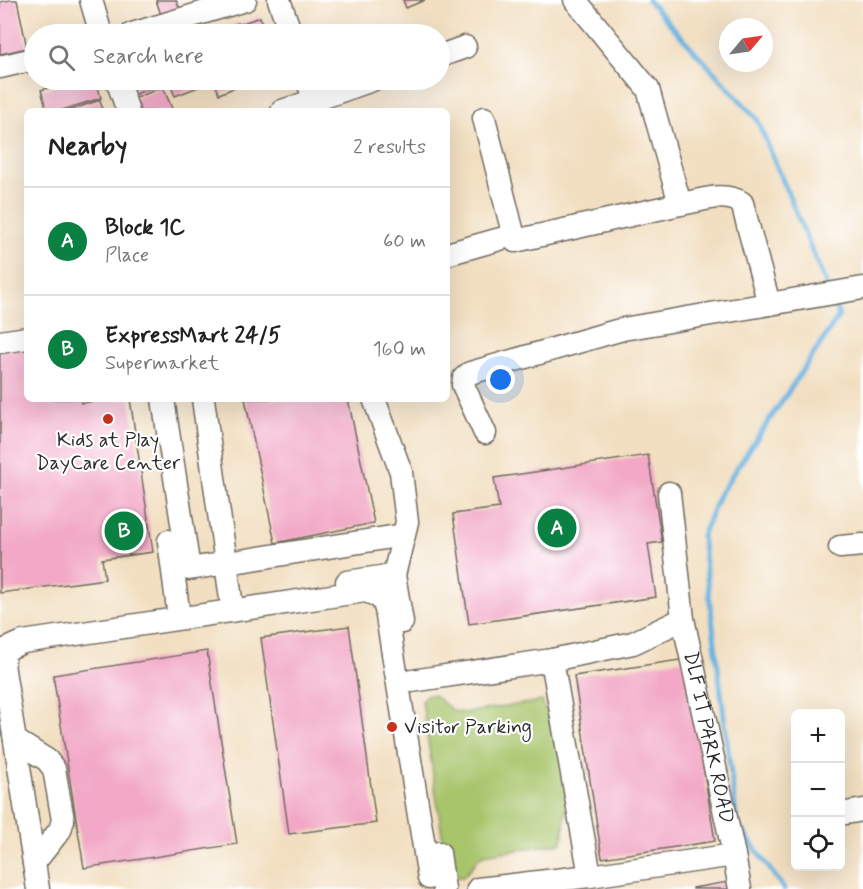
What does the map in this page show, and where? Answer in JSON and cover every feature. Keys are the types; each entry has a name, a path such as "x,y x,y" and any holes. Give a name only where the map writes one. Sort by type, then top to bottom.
{"street":[{"path":"91,0 98,24"},
{"path":"165,24 245,0"},
{"path":"279,0 287,24"},
{"path":"575,0 648,89 680,204"},
{"path":"450,52 465,47"},
{"path":"0,67 24,61"},
{"path":"121,90 127,108"},
{"path":"286,108 311,90"},
{"path":"484,118 515,241 680,204 726,196 735,198 742,203 769,304"},
{"path":"450,253 500,239"},
{"path":"485,433 463,385 464,378 470,373 622,329 844,291"},
{"path":"0,342 24,338"},
{"path":"153,402 178,613"},
{"path":"163,402 189,569 404,535"},
{"path":"203,402 231,599"},
{"path":"375,402 401,472 407,522 394,575 379,596"},
{"name":"DLF IT PARK ROAD","path":"669,493 683,619 740,889"},
{"path":"840,548 863,545"},
{"path":"178,613 231,599 394,575"},
{"path":"394,575 412,681 416,748 434,883"},
{"path":"26,889 8,735 3,664 2,645 10,633 365,591 379,596 385,602 416,748"},
{"path":"412,681 552,660 633,643 683,619"},
{"path":"552,660 590,876"},
{"path":"8,735 38,889"},
{"path":"8,735 48,760 54,769 63,820 60,830 34,863"},
{"path":"845,813 863,810"},
{"path":"484,889 734,855"}],"green space":[{"path":"426,695 434,695 453,711 464,713 542,701 563,751 568,792 562,843 483,855 463,877 453,877 447,868 422,701"}],"building":[{"path":"17,0 24,34 24,49 0,54 0,2"},
{"path":"156,0 176,0 181,12 162,18"},
{"path":"403,0 425,0 406,8"},
{"path":"260,17 263,24 240,24"},
{"path":"41,90 99,90 101,98 69,108 46,108"},
{"path":"129,90 146,90 131,96"},
{"path":"156,90 164,90 172,108 131,108 128,101"},
{"path":"172,90 190,90 175,96"},
{"path":"218,90 229,90 219,94"},
{"path":"100,100 102,108 76,108"},
{"path":"24,347 24,402 130,402 153,552 102,559 105,579 0,593 0,350"},
{"path":"246,402 349,402 374,523 275,543"},
{"path":"648,455 662,542 648,544 656,597 469,624 453,514 499,508 494,478"},
{"path":"349,626 376,823 289,834 261,638"},
{"path":"207,651 237,844 84,868 53,675"},
{"path":"686,659 715,841 602,858 574,676"},
{"path":"728,882 729,889 693,889 693,888"}],"waterway":[{"path":"648,0 757,119 828,289"},
{"path":"784,889 737,823 702,536 719,495 839,316 832,298"}],"place":[{"name":"Kids at Play DayCare Center","path":"108,419"},
{"name":"Block 1C","path":"557,528"},
{"name":"ExpressMart 24/5","path":"124,531"},
{"name":"Visitor Parking","path":"392,727"}]}
